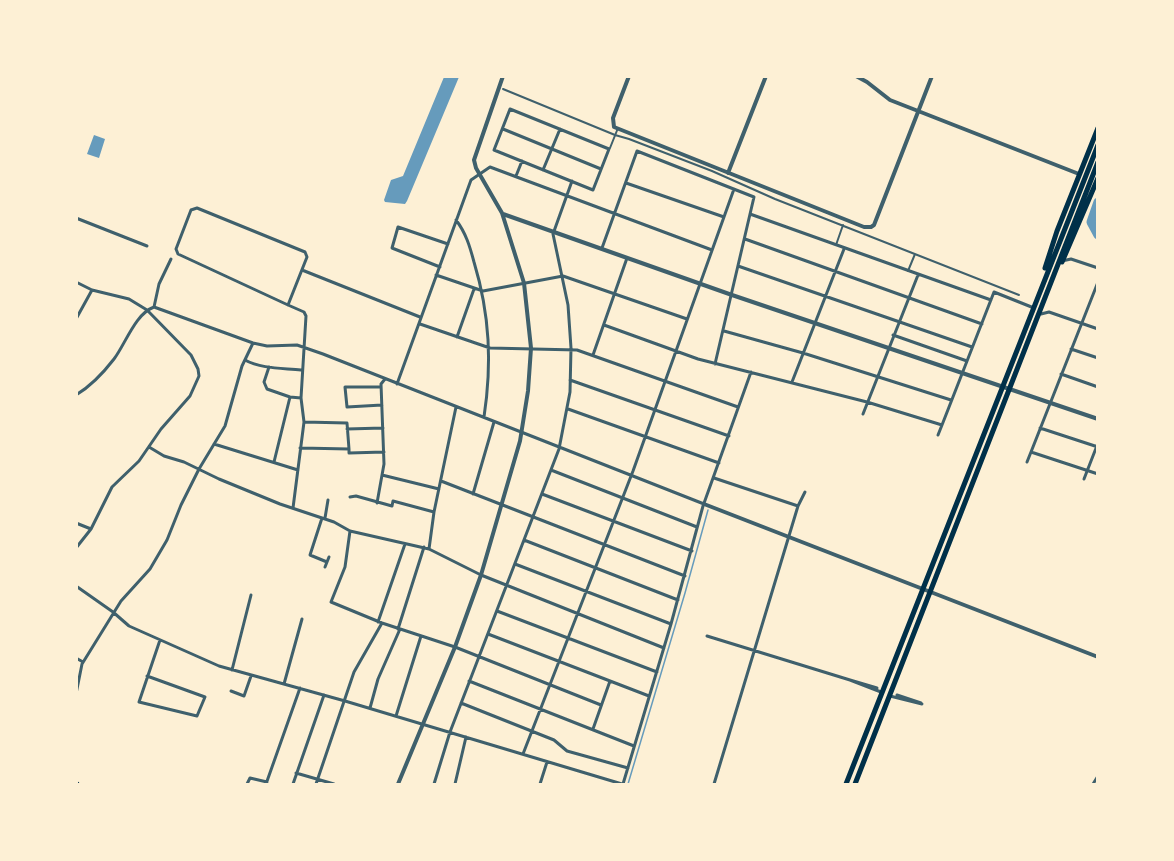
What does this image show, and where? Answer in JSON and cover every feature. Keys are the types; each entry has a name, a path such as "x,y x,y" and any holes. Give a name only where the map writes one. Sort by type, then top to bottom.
{"highway":[{"path":"1043,282 1057,231 1098,128"},
{"path":"855,784 1054,276 1068,228 1098,145"},
{"path":"846,784 1043,282 1098,162"},
{"path":"1054,276 1098,178"}],"street":[{"path":"398,784 455,647 481,575 521,433 531,348 524,283 502,213 479,173 474,159 503,76"},
{"path":"629,76 613,118 614,127 864,227 874,225 932,76"},
{"path":"728,173 766,76"},
{"path":"856,76 890,100 1079,174"},
{"path":"503,89 1019,296"},
{"path":"609,149 510,109 494,150 593,190 618,128"},
{"path":"502,129 601,169"},
{"path":"543,170 560,129"},
{"path":"602,248 637,151 754,197 716,364"},
{"path":"516,176 522,161"},
{"path":"397,384 471,180 491,167 712,250"},
{"path":"434,784 469,681 560,447 567,409 571,348 568,305 554,231 572,181"},
{"path":"626,183 724,218"},
{"path":"523,754 632,474 734,189"},
{"path":"288,305 307,257 305,252 197,208 190,210 176,249 178,255 288,305 304,312 306,316 301,370 304,422 293,508"},
{"path":"79,212 76,217 147,246"},
{"path":"502,213 700,284 1098,419"},
{"path":"750,214 991,300"},
{"path":"456,220 467,237 483,291 490,348 484,417"},
{"path":"835,245 843,225"},
{"path":"440,267 392,248 398,227 448,244"},
{"path":"745,239 982,324"},
{"path":"792,382 844,249"},
{"path":"908,271 915,254"},
{"path":"592,355 627,257"},
{"path":"154,307 159,284 171,259"},
{"path":"1062,261 1071,259 1098,268"},
{"path":"738,266 972,347"},
{"path":"302,270 420,317"},
{"path":"436,275 483,291 563,276 687,319"},
{"path":"863,414 918,275"},
{"path":"76,282 92,290 129,299 147,310 191,355 199,376 190,396 161,429 139,461 112,487 91,529 76,548"},
{"path":"1027,462 1098,282"},
{"path":"457,337 474,289"},
{"path":"76,319 92,290"},
{"path":"938,435 994,292 1034,308"},
{"path":"1092,297 1098,298"},
{"path":"76,394 105,369 147,310 154,307 253,343 267,346 297,345 343,361 521,433 632,474 1098,657"},
{"path":"1039,315 1049,312 1098,329"},
{"path":"420,324 490,348 571,348 738,407"},
{"path":"604,325 716,364 867,402 942,425"},
{"path":"724,332 803,353 951,400"},
{"path":"893,335 967,361"},
{"path":"76,694 83,663 103,633 120,601 150,568 167,540 199,469 225,426 245,360 253,343"},
{"path":"1071,349 1098,358"},
{"path":"245,360 269,367 301,370"},
{"path":"269,367 264,382 267,389 290,397 301,398"},
{"path":"76,586 113,612 125,624 219,666 370,708 623,784 704,504 751,372"},
{"path":"1061,374 1098,387"},
{"path":"377,503 384,452 381,387 385,379"},
{"path":"570,380 729,436"},
{"path":"381,387 345,387 347,407 382,405"},
{"path":"274,462 290,397"},
{"path":"429,549 434,512 456,407"},
{"path":"567,409 719,463"},
{"path":"304,422 347,423 349,453 384,452"},
{"path":"473,494 494,422"},
{"path":"347,429 383,428"},
{"path":"1040,428 1097,446 1084,479"},
{"path":"214,444 298,470"},
{"path":"149,447 164,456 184,462 234,486 324,518 350,531 429,549 481,575 664,648"},
{"path":"300,448 349,449"},
{"path":"1031,452 1098,474"},
{"path":"551,470 697,527"},
{"path":"382,475 439,489"},
{"path":"714,478 798,506"},
{"path":"441,482 685,576"},
{"path":"714,784 798,506 805,492"},
{"path":"542,494 692,551"},
{"path":"350,497 356,496 392,506 393,501 434,512"},
{"path":"325,567 328,559 310,555 328,500"},
{"path":"76,523 91,529"},
{"path":"350,531 345,567 331,602 380,623 455,647 602,705"},
{"path":"524,540 678,600"},
{"path":"317,782 354,672 380,623 405,543"},
{"path":"370,708 378,679 399,629 424,548"},
{"path":"515,564 671,624"},
{"path":"232,670 251,595"},
{"path":"497,610 657,672"},
{"path":"284,684 302,620"},
{"path":"488,634 650,696"},
{"path":"396,716 421,636"},
{"path":"707,636 877,688"},
{"path":"147,676 205,697 197,717 139,702 147,676 160,639"},
{"path":"76,658 83,663"},
{"path":"231,691 244,696 251,675"},
{"path":"850,680 882,693"},
{"path":"469,681 634,746"},
{"path":"593,729 610,681"},
{"path":"248,784 250,778 267,783 300,688"},
{"path":"292,784 324,695"},
{"path":"890,696 918,705 922,704 897,695"},
{"path":"461,703 554,740 567,751 628,768"},
{"path":"454,784 466,737"},
{"path":"540,784 547,762"},
{"path":"296,773 317,782 334,784"},
{"path":"1092,784 1098,776"}],"water":[{"path":"444,77 459,77 407,201 405,204 385,202 391,180 403,176"},
{"path":"94,135 105,139 99,158 87,154"}],"waterway":[{"path":"1098,202 1091,222 1098,235"},
{"path":"628,784 708,510"}]}
